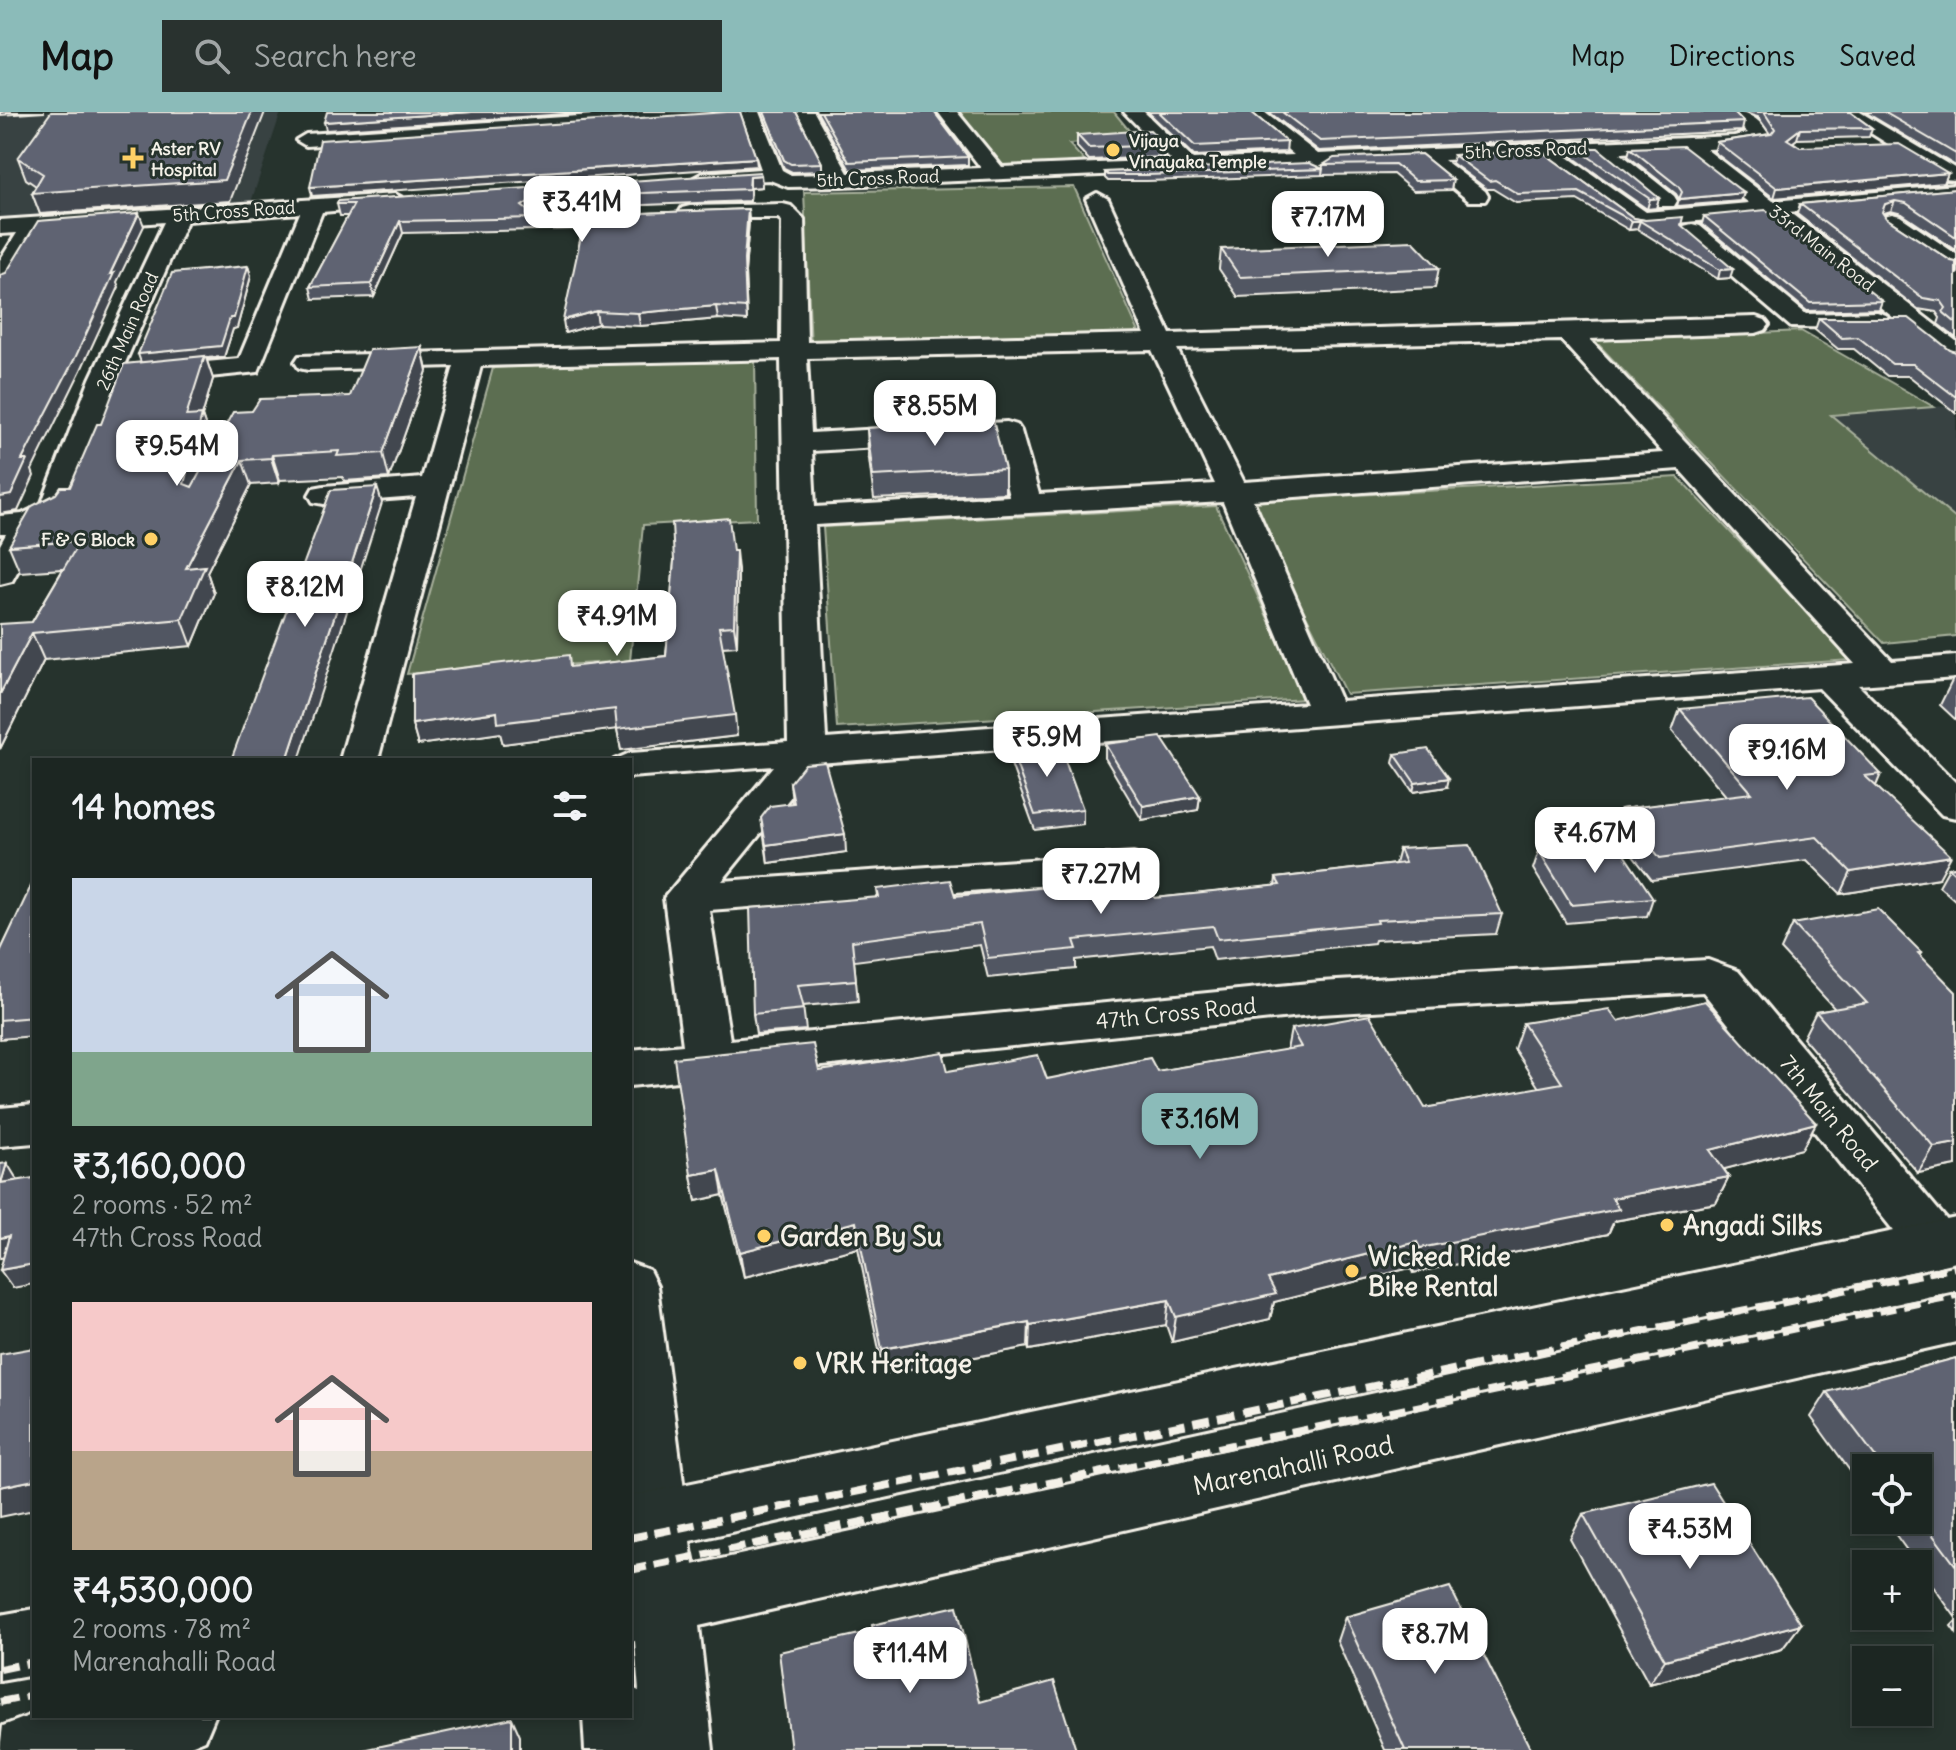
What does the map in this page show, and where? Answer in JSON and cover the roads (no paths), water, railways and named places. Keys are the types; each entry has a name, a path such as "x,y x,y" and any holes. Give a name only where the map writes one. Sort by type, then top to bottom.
{"street":[{"path":"299,164 315,112"},
{"path":"306,140 726,112"},
{"path":"750,112 754,146 773,174"},
{"path":"805,112 841,180"},
{"path":"947,112 996,173"},
{"path":"1133,112 1188,165"},
{"path":"1252,112 1338,181"},
{"path":"1846,112 1951,177"},
{"path":"1706,116 1736,114"},
{"name":"5th Cross Road","path":"678,180 773,174 788,181 841,180 1687,144 1760,137 1756,129 1736,114"},
{"path":"1277,132 1309,131"},
{"name":"33rd Main Road","path":"1687,144 1956,354"},
{"path":"1870,146 1899,145"},
{"path":"1601,147 1666,201"},
{"path":"1544,150 1636,217 1649,219 1772,208 1951,177"},
{"path":"1424,155 1477,196"},
{"path":"1907,169 1951,177"},
{"name":"5th Cross Road","path":"0,227 179,215 289,197 314,205 425,198"},
{"path":"1097,199 1161,342 1234,492 1328,713"},
{"path":"104,379 249,366 314,205"},
{"path":"672,214 767,210 788,213 793,219 794,350 807,751 685,898 709,1061"},
{"name":"26th Main Road","path":"14,524 54,510 104,379 179,215"},
{"path":"1892,221 1956,265"},
{"path":"355,226 403,224"},
{"path":"0,280 33,225"},
{"path":"1692,231 1800,322 1956,318"},
{"path":"308,362 1756,325"},
{"path":"1568,332 1882,672"},
{"path":"360,758 470,358"},
{"path":"797,443 1007,431 1026,503"},
{"path":"799,517 1234,492 1685,460"},
{"path":"324,495 433,486"},
{"path":"0,574 14,524"},
{"path":"632,765 1956,667"},
{"path":"1828,676 1956,806"},
{"path":"685,898 1133,866"},
{"name":"47th Cross Road","path":"632,1068 1320,998 1702,975 1722,982"},
{"name":"7th Main Road","path":"1722,982 1946,1242"},
{"path":"0,1127 32,1124"},
{"path":"644,1523 1946,1242"},
{"name":"Marenahalli Road","path":"648,1606 1956,1318"},
{"path":"632,1320 648,1606 678,1750"},
{"path":"0,1648 32,1642"},
{"path":"617,1718 620,1750"},
{"path":"27,1750 142,1732"}],"railway":[{"path":"632,1538 1956,1267"},
{"path":"632,1570 1956,1295"},
{"path":"0,1669 32,1662"},
{"path":"0,1702 32,1695"}],"place":[{"name":"Vijaya Vinayaka Temple","path":"1113,150"},
{"name":"Aster RV Hospital","path":"133,158"},
{"name":"F & G Block","path":"151,539"},
{"name":"Angadi Silks","path":"1667,1225"},
{"name":"Garden By Su","path":"764,1236"},
{"name":"Wicked Ride Bike Rental","path":"1352,1271"},
{"name":"VRK Heritage","path":"800,1363"}]}
